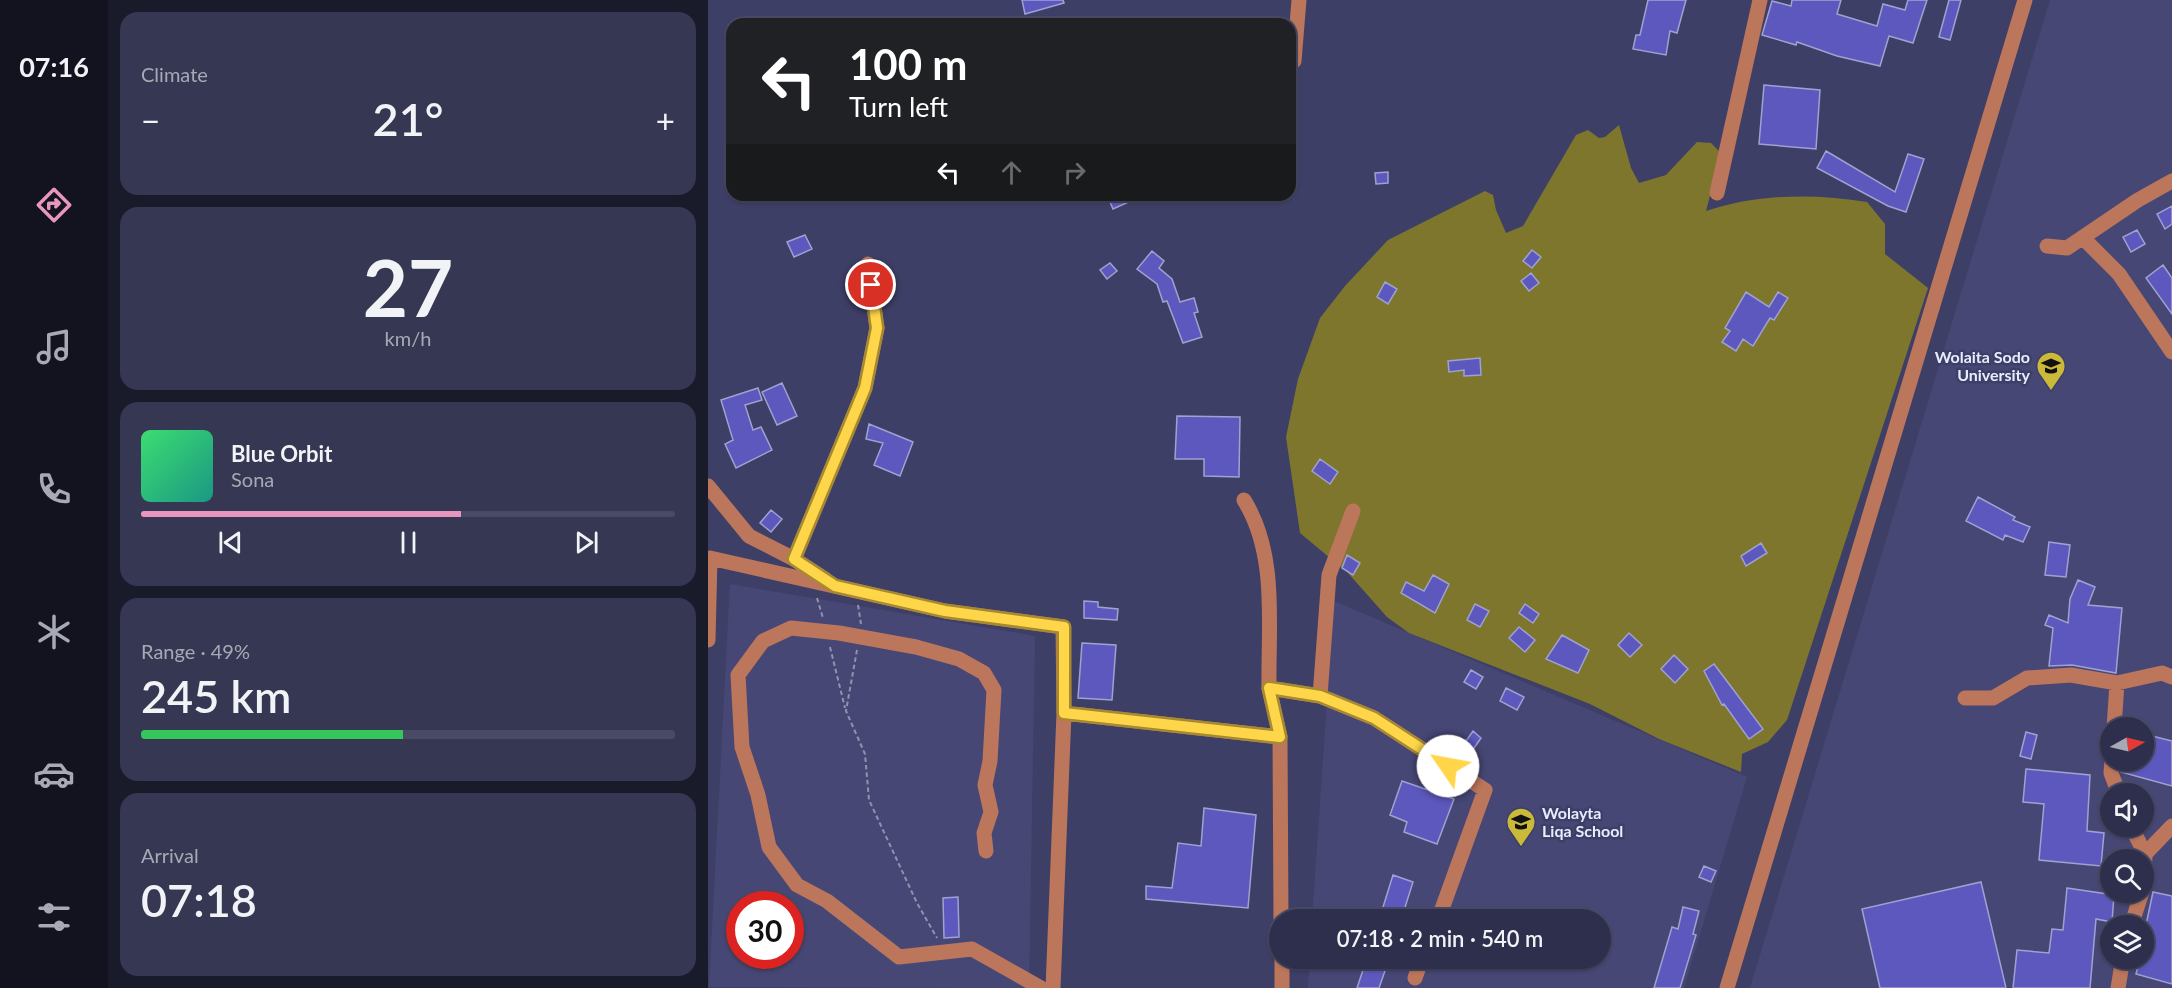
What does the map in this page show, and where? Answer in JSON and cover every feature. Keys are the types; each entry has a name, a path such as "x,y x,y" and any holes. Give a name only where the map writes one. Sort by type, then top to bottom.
{"street":[{"path":"1296,50 1299,0"},
{"path":"1717,193 1760,0"},
{"path":"1727,988 2025,0"},
{"path":"2048,246 2067,248 2168,188"},
{"path":"2084,239 2119,274 2172,352"},
{"path":"794,559 865,388 877,328 868,264"},
{"path":"708,486 749,536 794,559 835,586"},
{"path":"1245,500 1258,522 1266,552 1269,688 1280,737 1281,909"},
{"path":"1320,696 1329,575 1353,511"},
{"path":"708,640 710,558 945,611 1064,627 1064,713 1053,988"},
{"path":"986,851 984,833 992,812 985,785 990,761 994,690 984,673 959,659 916,647 859,636 791,628 763,641 738,675 742,747 758,795 769,847 797,885 842,912 899,957 972,949 1041,988"},
{"path":"1965,698 1993,698 2027,678 2071,675 2117,683 2162,674 2172,677"},
{"path":"2115,717 2117,683"},
{"path":"1269,688 1320,696 1374,718 1485,790 1442,909"},
{"path":"1064,713 1280,737"},
{"path":"2150,849 2172,826"},
{"path":"1282,969 1282,988"},
{"path":"1415,978 1418,969"},
{"path":"2118,988 2122,969"}],"path":[{"path":"856,591 861,625 846,711 865,754 869,800 916,903 945,953"}],"shaded area":[{"name":"Wolaita Sodo University","path":"2050,0 2172,0 2172,988 1750,988"},
{"path":"1619,125 1631,168 1639,183 1666,175 1697,142 1711,143 1721,153 1706,211 1765,198 1806,196 1867,202 1885,224 1885,254 1928,288 1787,720 1768,742 1742,754 1741,772 1659,739 1590,704 1409,633 1387,617 1348,573 1300,533 1286,437 1298,379 1320,318 1345,286 1388,240 1485,191 1493,195 1496,210 1506,233 1523,226 1576,135 1588,130 1599,138 1605,137"},
{"path":"730,584 1035,636 1029,988 709,987"},
{"name":"Wolayta Liqa School","path":"1334,601 1747,777 1684,988 1308,988 1309,969 1611,969 1611,909 1313,909"}],"building":[{"path":"1022,0 1063,0 1064,3 1025,14"},
{"path":"1648,0 1686,0 1677,33 1670,31 1666,55 1633,49 1636,35 1640,35"},
{"path":"1792,0 1841,0 1837,14 1877,26 1883,4 1905,10 1908,0 1927,0 1913,43 1889,36 1880,66 1837,56 1797,42 1796,45 1762,35 1772,1 1791,6"},
{"path":"1949,0 1961,0 1950,40 1939,37"},
{"path":"1764,85 1820,90 1816,149 1759,144"},
{"path":"1826,151 1895,192 1908,154 1924,159 1906,212 1888,206 1817,168"},
{"path":"1388,172 1388,183 1376,184 1375,173"},
{"path":"1110,201 1131,201 1113,209"},
{"path":"2172,206 2172,224 2165,229 2157,214"},
{"path":"2137,230 2145,244 2131,252 2123,237"},
{"path":"805,235 812,249 794,257 787,242"},
{"path":"1532,250 1541,257 1532,268 1523,261"},
{"path":"1152,251 1164,261 1159,268 1172,279 1180,302 1194,298 1198,312 1194,313 1202,337 1183,343 1167,301 1163,302 1157,284 1137,269"},
{"path":"1110,263 1117,271 1107,279 1100,270"},
{"path":"2163,265 2172,278 2172,314 2146,278"},
{"path":"1531,273 1539,283 1529,291 1521,281"},
{"path":"1385,282 1397,289 1388,304 1377,297"},
{"path":"1746,292 1769,307 1778,292 1788,298 1774,320 1770,318 1753,346 1743,339 1736,351 1722,342 1730,331 1725,328"},
{"path":"1480,358 1481,375 1464,376 1464,370 1449,372 1448,361"},
{"path":"782,383 797,416 777,425 762,392"},
{"path":"758,388 762,400 745,405 753,430 761,427 772,450 736,468 725,444 733,440 721,400"},
{"path":"1177,416 1240,417 1239,477 1204,476 1204,459 1175,459"},
{"path":"869,424 913,442 900,476 874,465 883,443 866,439"},
{"path":"1320,459 1338,472 1330,484 1312,471"},
{"path":"1978,497 2015,517 2013,520 2030,527 2023,542 2005,535 2003,540 1966,521"},
{"path":"771,510 782,519 771,532 760,523"},
{"path":"2049,542 2070,545 2066,577 2045,575"},
{"path":"1761,543 1767,553 1746,566 1741,556"},
{"path":"1347,555 1360,563 1353,575 1342,568"},
{"path":"1433,575 1449,584 1435,613 1401,593 1406,582 1424,591"},
{"path":"2078,580 2095,587 2088,605 2122,608 2116,673 2072,665 2049,666 2053,628 2045,625 2049,615 2068,623 2070,599"},
{"path":"1084,601 1098,602 1098,607 1118,609 1117,620 1084,618"},
{"path":"1475,604 1489,611 1480,627 1467,620"},
{"path":"1525,604 1539,614 1533,623 1519,613"},
{"path":"1519,627 1535,640 1525,652 1509,638"},
{"path":"1629,633 1642,645 1630,657 1618,645"},
{"path":"1562,635 1589,650 1578,673 1546,659"},
{"path":"1082,643 1116,645 1112,700 1078,698"},
{"path":"1674,655 1688,669 1675,683 1661,669"},
{"path":"1714,664 1763,729 1749,739 1724,704 1722,705 1704,671"},
{"path":"1471,670 1483,677 1476,689 1464,682"},
{"path":"1506,688 1524,697 1517,710 1500,701"},
{"path":"1473,731 1481,738 1463,764 1454,758"},
{"path":"2026,732 2037,735 2031,759 2020,756"},
{"path":"2154,736 2172,741 2172,786 2121,772 2154,771"},
{"path":"2026,769 2090,775 2087,831 2100,833 2100,837 2104,837 2103,849 2100,849 2100,866 2039,860 2044,804 2023,802"},
{"path":"1402,781 1454,799 1437,844 1404,832 1407,822 1390,815"},
{"path":"1204,808 1256,815 1248,908 1146,899 1146,886 1172,888 1178,843 1201,846"},
{"path":"1704,866 1716,871 1711,882 1699,877"},
{"path":"1393,875 1413,882 1404,909 1382,909"},
{"path":"1981,882 2006,988 1880,988 1862,909"},
{"path":"2067,888 2100,893 2100,903 2113,903 2113,915 2100,915 2100,920 2096,919 2090,988 2013,988 2017,950 2049,953 2052,929 2063,930"},
{"path":"2154,892 2172,896 2172,984 2136,974 2137,969 2154,969 2154,915 2148,915 2151,903 2154,903"},
{"path":"958,897 959,937 944,938 943,898"},
{"path":"1683,907 1699,911 1693,934 1696,935 1680,988 1654,988 1672,927 1678,929"},
{"path":"1363,969 1386,969 1379,988 1357,988"}],"place":[{"name":"Wolaita Sodo University","path":"2051,392"},
{"name":"Wolayta Liqa School","path":"1521,848"}],"route":[{"path":"871,285 877,328 865,388 828,472 794,559 835,586 945,611 1064,627 1064,713 1280,737 1269,688 1320,696 1374,718 1448,766"}]}
